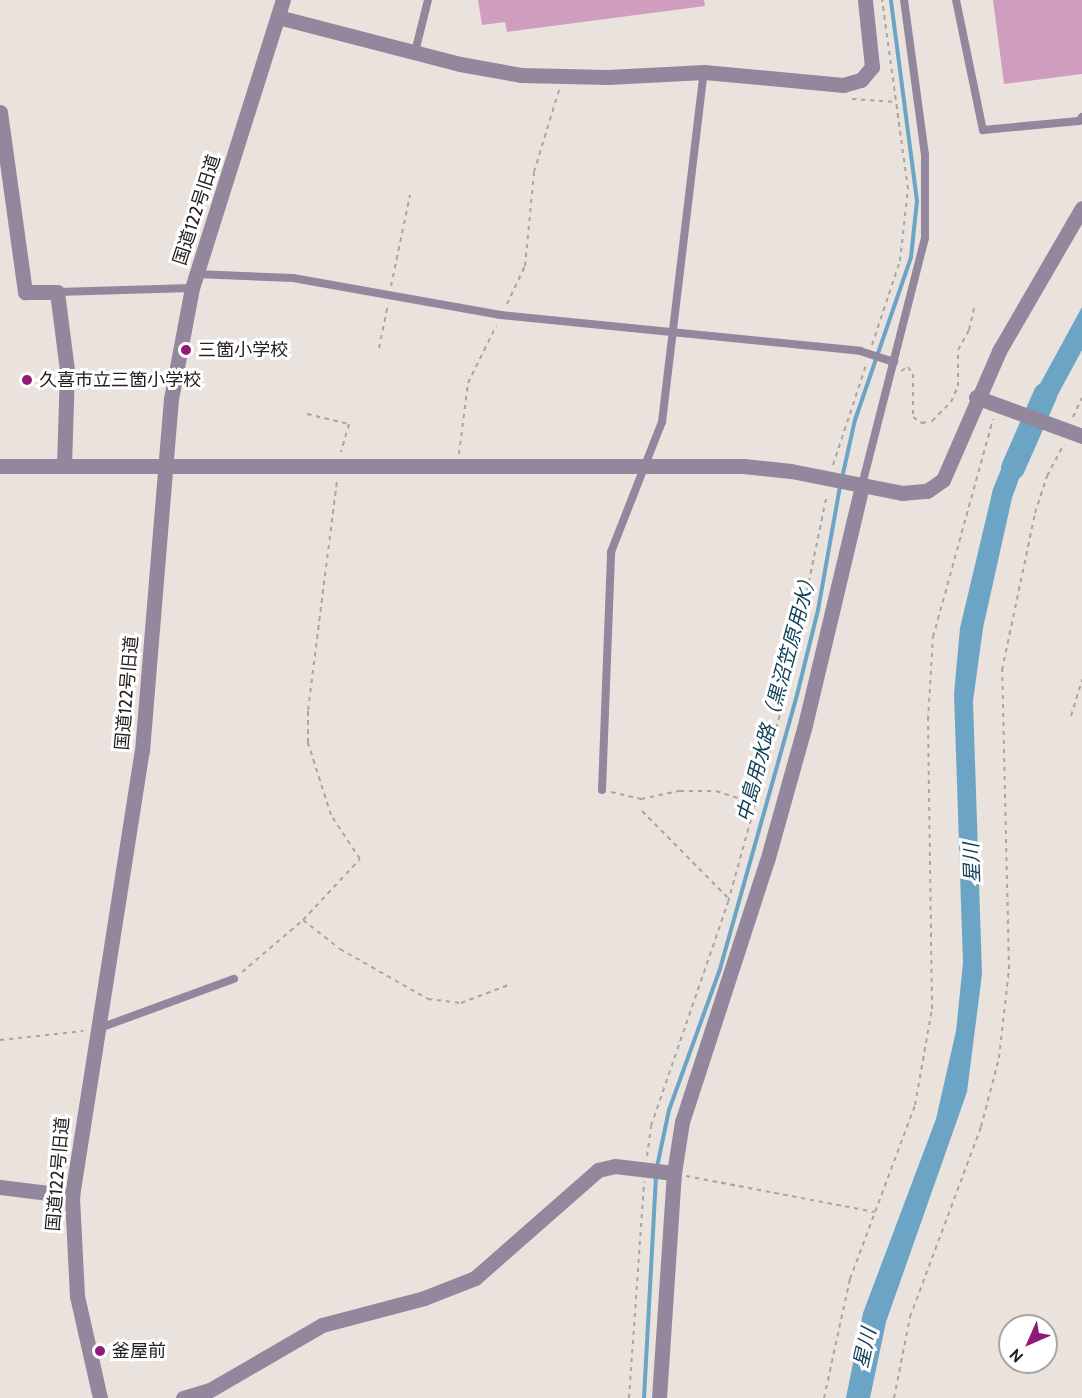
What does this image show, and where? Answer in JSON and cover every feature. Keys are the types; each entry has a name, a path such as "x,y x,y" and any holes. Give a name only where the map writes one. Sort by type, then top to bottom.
{"street":[{"name":"国道122号旧道","path":"100,1398 77,1296 72,1257 72,1196 96,1029 144,741 164,465 174,376 194,281 283,0"},
{"path":"278,17 481,69 563,77 704,72 843,85 861,80 872,67 874,56 865,0"},
{"path":"0,112 25,292 57,292 67,370 64,465"},
{"path":"0,466 338,464 743,466 831,478 902,493 918,493 936,486 943,480 976,397 1018,316 1082,208"},
{"path":"976,397 999,411 1073,433"},
{"path":"659,1398 669,1173 687,1104 745,936 799,747 856,484"},
{"path":"183,1398 210,1390 322,1325 424,1298 476,1278 598,1170 615,1166 645,1168 669,1173"},
{"path":"0,1187 72,1196"}],"lane":[{"path":"415,52 428,0"},
{"path":"856,484 925,238 924,155 904,0"},
{"path":"956,0 983,130 1079,121 1082,117"},
{"path":"602,790 611,552 662,422 704,72"},
{"path":"57,292 194,281 293,278 501,315 860,351 890,361"},
{"path":"96,1029 234,979"}],"path":[{"path":"629,1398 645,1168 651,1126 728,898 787,686 831,478 900,261 908,189 882,0"},
{"path":"458,466 468,383 525,266 534,172 563,77"},
{"path":"379,348 410,195"},
{"path":"901,371 911,370 911,410 916,420 932,422 953,398 958,386 958,350 969,330 975,305"},
{"path":"953,398 962,405"},
{"path":"894,1398 910,1317 981,1127 999,1058 1009,969 1002,670 1035,513 1047,476 1073,433 1082,398"},
{"path":"824,1398 850,1279 915,1105 932,1009 934,939 928,720 933,637 999,411"},
{"path":"234,979 303,920 360,859 331,815 308,743 308,710 338,464 349,424 307,414"},
{"path":"1071,716 1082,680"},
{"path":"602,790 641,799 680,790 716,791 755,803"},
{"path":"642,812 728,898"},
{"path":"303,920 340,949 428,999 461,1003 511,984"},
{"path":"0,1040 96,1029"},
{"path":"669,1173 875,1212"}],"water":[{"path":"1082,307 1082,350 1048,413 1028,406"},
{"path":"1016,433 1033,440 1012,498 983,628 973,701 982,974 967,1092 886,1322 870,1398 846,1398 863,1313 936,1119 956,1031 963,963 954,694 960,628 993,489"}],"building":[{"path":"478,0 704,0 705,6 507,32 505,22 482,25"},
{"path":"993,0 1082,0 1082,74 1004,84"}],"waterway":[{"name":"中島用水路（黒沼笠原用水）","path":"842,478 855,420 911,257 917,201 891,0"},
{"name":"星川","path":"1013,468 1045,395"},
{"name":"中島用水路（黒沼笠原用水）","path":"657,1167 669,1110 720,969 797,695 818,610 840,486"},
{"name":"中島用水路（黒沼笠原用水）","path":"644,1398 656,1174"}],"place":[{"name":"三箇小学校","path":"186,350"},
{"name":"久喜市立三箇小学校","path":"27,380"},
{"name":"釜屋前","path":"100,1351"}]}
